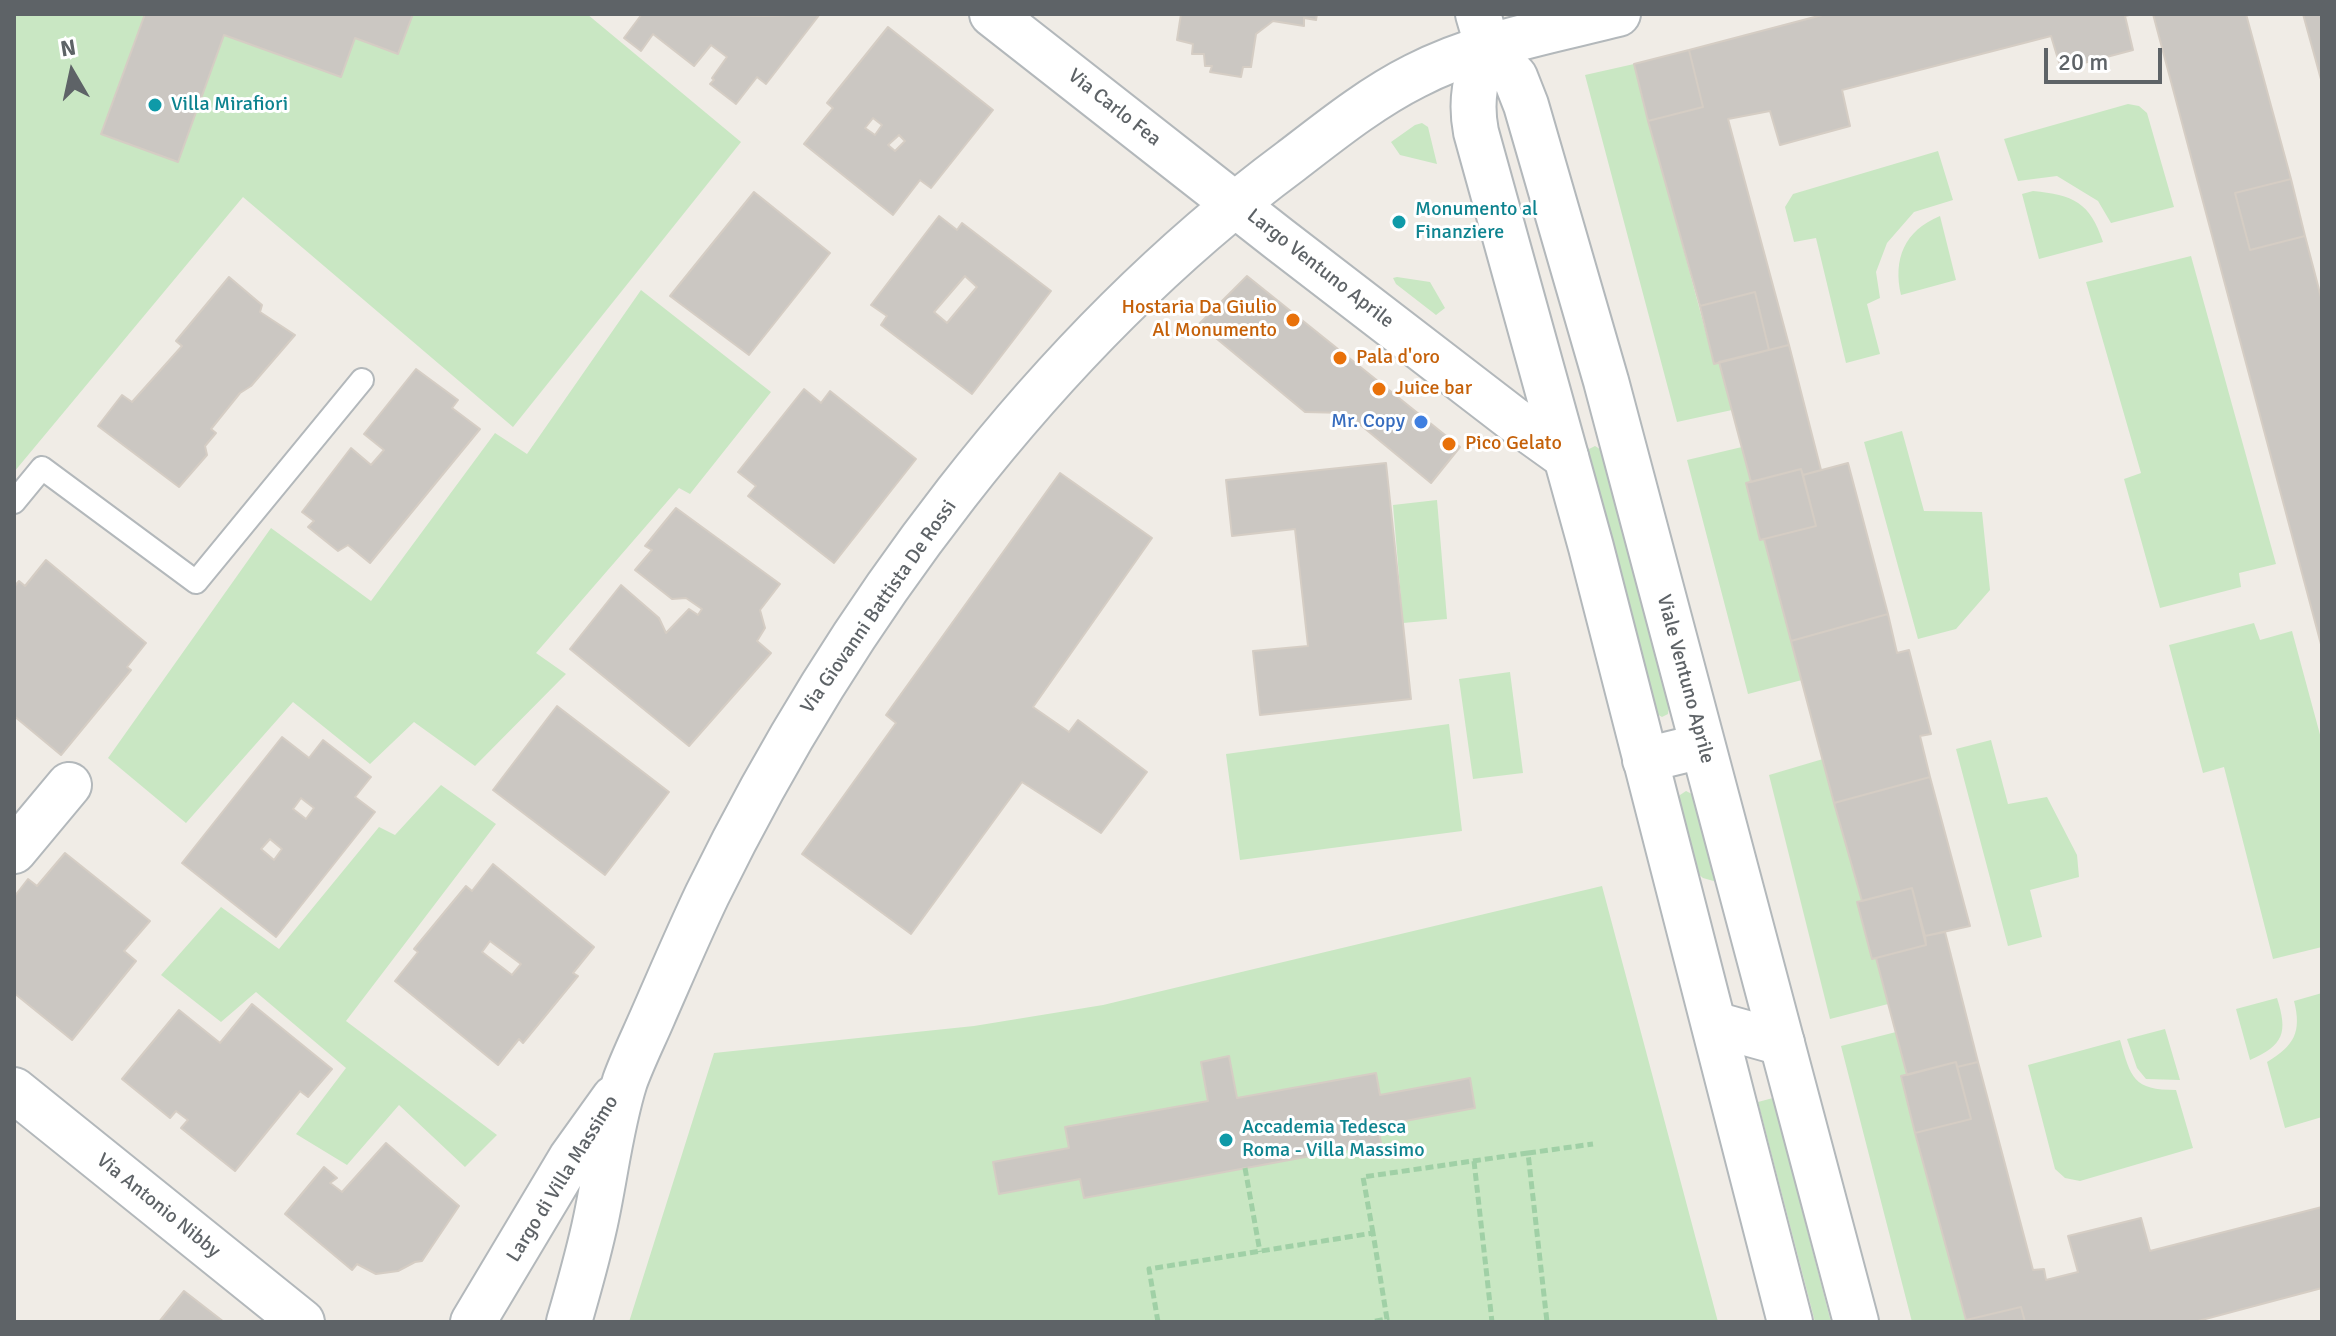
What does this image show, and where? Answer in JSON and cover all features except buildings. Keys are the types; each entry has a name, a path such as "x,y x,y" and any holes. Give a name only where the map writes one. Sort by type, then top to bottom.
{"street":[{"name":"Via Carlo Fea","path":"992,14 1236,203"},
{"name":"Largo Ventuno Aprile","path":"1566,457 1236,203 1353,115 1399,85 1436,66 1483,31 1618,14"},
{"path":"1483,31 1473,108 1476,132 1566,457 1790,1322"},
{"name":"Viale Ventuno Aprile","path":"1483,31 1515,77 1526,105 1606,381 1856,1322"},
{"name":"Via Giovanni Battista De Rossi","path":"625,1083 690,931 768,775 908,559 975,470 1032,403 1156,275 1236,203"},
{"path":"1645,760 1702,746"},
{"path":"14,851 69,785"},
{"path":"1714,1024 1782,1043"},
{"name":"Largo di Villa Massimo","path":"473,1322 571,1158 625,1083"},
{"name":"Largo di Villa Massimo","path":"569,1322 594,1229 625,1083"},
{"name":"Via Antonio Nibby","path":"14,1090 302,1322"}],"lane":[{"path":"14,502 42,468 196,582 362,380"}],"path":[{"path":"1371,1322 1387,1319 1363,1177 1593,1144"},
{"path":"1528,1153 1547,1322"},
{"path":"1474,1161 1492,1322"},
{"path":"1245,1168 1260,1252"},
{"path":"1158,1322 1149,1269 1373,1233"}],"green space":[{"name":"Villa Mirafiori","path":"14,14 587,14 741,142 513,427 243,197 14,472"},
{"path":"1634,64 1714,363 1719,362 1732,410 1677,422 1585,75"},
{"path":"2128,104 2139,106 2147,113 2174,207 2111,223 2098,201 2057,176 2018,181 2004,139"},
{"path":"1422,123 1428,127 1437,164 1400,155 1391,142"},
{"path":"1938,151 1953,200 1914,212 1887,243 1876,272 1880,298 1867,304 1880,354 1846,363 1816,238 1794,242 1785,207 1793,194"},
{"path":"2033,191 2059,195 2078,203 2092,218 2103,242 2039,259 2022,194"},
{"path":"1940,216 1956,280 1901,295 1899,270 1904,248 1918,230"},
{"path":"2191,256 2276,564 2239,573 2241,587 2160,608 2124,479 2141,473 2086,282"},
{"path":"1393,278 1430,282 1445,308 1436,315 1396,284"},
{"path":"641,290 771,392 690,494 679,488 536,653 566,674 475,766 414,722 370,764 293,702 186,823 108,758 271,528 371,601 495,433 527,454"},
{"path":"1902,431 1924,511 1982,512 1990,590 1956,629 1918,639 1864,442"},
{"path":"1595,446 1603,451 1669,706 1668,714 1662,717 1655,713 1588,455 1589,449"},
{"path":"1742,447 1760,539 1764,539 1802,680 1748,694 1687,460"},
{"path":"1437,500 1447,619 1403,623 1393,505"},
{"path":"2254,623 2260,640 2292,631 2322,742 2322,947 2273,959 2224,767 2203,773 2169,645"},
{"path":"1510,672 1523,773 1473,779 1459,679"},
{"path":"1449,724 1462,831 1240,860 1226,754"},
{"path":"1991,740 2008,804 2047,797 2077,855 2079,877 2030,890 2042,937 2008,946 1956,749"},
{"path":"1823,759 1862,901 1857,903 1888,1004 1830,1019 1769,775"},
{"path":"441,785 496,824 346,1021 497,1135 465,1167 399,1105 347,1165 296,1134 346,1068 256,992 221,1022 161,975 221,907 279,949 379,827 395,835"},
{"path":"1686,791 1697,801 1717,882 1703,878 1696,872 1678,799"},
{"path":"1602,886 1718,1322 629,1322 714,1053 974,1026 1103,1005"},
{"path":"2322,993 2322,1117 2285,1128 2267,1062 2284,1050 2294,1037 2297,1021 2294,1001"},
{"path":"2277,998 2282,1020 2280,1036 2270,1049 2250,1060 2236,1009"},
{"path":"2165,1029 2180,1080 2146,1079 2137,1068 2127,1039"},
{"path":"1896,1032 1907,1075 1901,1076 1966,1322 1912,1322 1841,1046"},
{"path":"2120,1040 2127,1064 2136,1079 2151,1088 2176,1090 2193,1148 2080,1181 2065,1178 2055,1169 2028,1065"},
{"path":"1773,1098 1831,1322 1815,1322 1758,1102"}],"place":[{"name":"Villa Mirafiori","path":"155,105"},
{"name":"Monumento al Finanziere","path":"1399,222"},
{"name":"Hostaria Da Giulio Al Monumento","path":"1293,320"},
{"name":"Pala d'oro","path":"1340,358"},
{"name":"Juice bar","path":"1379,389"},
{"name":"Mr. Copy","path":"1421,422"},
{"name":"Pico Gelato","path":"1449,444"},
{"name":"Accademia Tedesca Roma - Villa Massimo","path":"1226,1140"}]}
